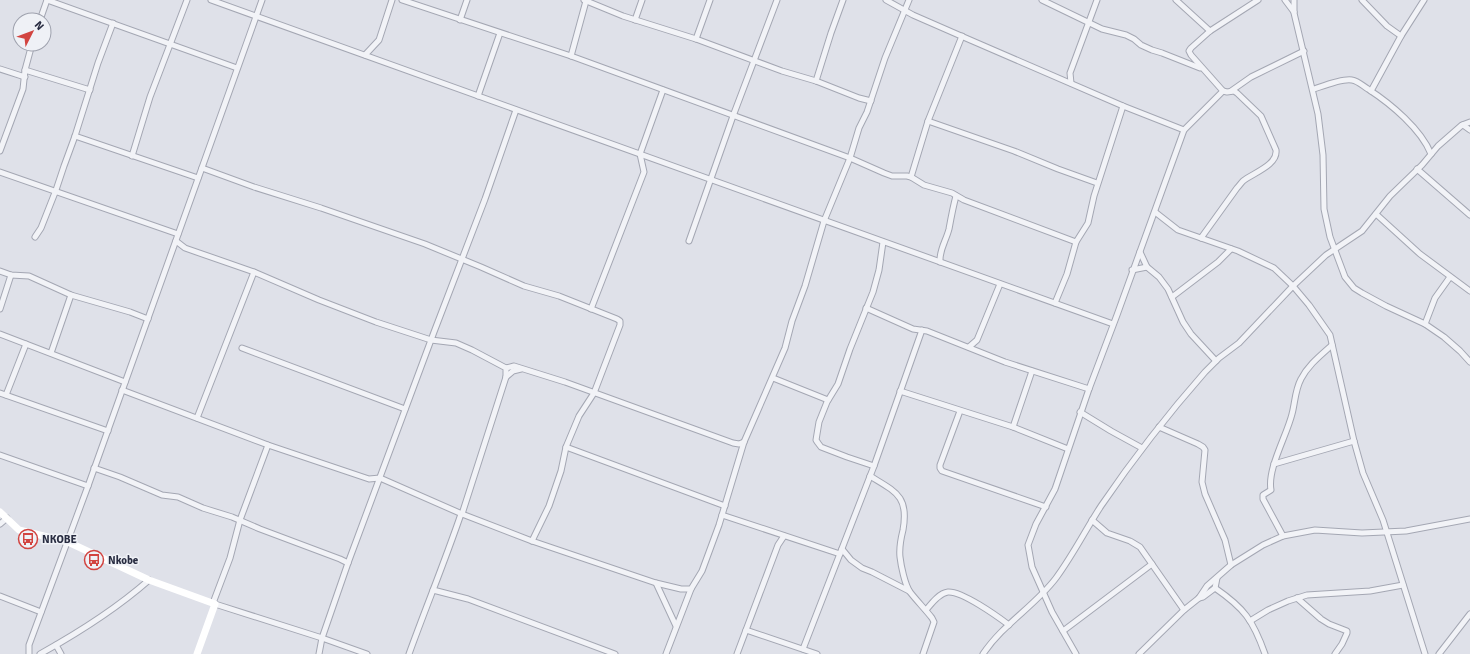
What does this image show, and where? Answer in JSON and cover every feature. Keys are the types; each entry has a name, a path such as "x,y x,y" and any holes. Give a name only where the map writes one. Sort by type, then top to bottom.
{"street":[{"path":"43,12 47,0 238,68"},
{"path":"132,156 150,97 172,44 187,0"},
{"path":"211,0 1113,324"},
{"path":"28,654 29,645 68,542 262,0"},
{"path":"365,55 379,40 392,0"},
{"path":"402,0 570,56 850,158 884,173 911,177 924,185 1076,242"},
{"path":"460,20 467,0"},
{"path":"570,56 585,0 635,20 696,39 782,71 816,81 870,101"},
{"path":"635,20 642,0"},
{"path":"696,39 710,0"},
{"path":"689,241 733,116 777,0"},
{"path":"816,81 843,0"},
{"path":"886,0 962,36 1123,106 1184,130"},
{"path":"666,654 691,589 702,571 725,506 744,442 785,348 824,220 850,158 859,128 867,112 885,58 909,0"},
{"path":"1042,0 1108,31 1126,35 1152,50 1162,52 1202,68"},
{"path":"1071,83 1070,73 1096,0"},
{"path":"1176,0 1210,31"},
{"path":"1201,238 1237,188 1244,181 1264,168 1277,155 1261,116 1234,91 1223,91 1189,51 1210,31 1258,0"},
{"path":"1285,0 1294,13"},
{"path":"1294,0 1294,13 1314,89 1318,114 1323,149 1324,209 1334,249 1345,277 1354,288 1382,304 1425,324 1453,344 1470,362"},
{"path":"1362,0 1387,26 1401,36"},
{"path":"1371,91 1401,36 1424,0"},
{"path":"35,237 41,228 56,190 98,63 113,23"},
{"path":"478,96 500,33"},
{"path":"911,177 928,121 962,36"},
{"path":"1231,92 1251,77 1304,51"},
{"path":"0,151 23,89 25,70 30,52"},
{"path":"0,69 25,77"},
{"path":"25,70 90,90"},
{"path":"1061,79 1070,73"},
{"path":"1314,89 1345,80 1352,80 1371,91 1397,112 1427,144 1431,154"},
{"path":"591,309 644,172 640,154 663,90"},
{"path":"1076,654 1052,612 1043,592 1032,567 1028,545 1036,524 1055,489 1080,412 1184,130 1223,91"},
{"path":"1055,304 1067,274 1076,242 1088,223 1097,183 1123,106"},
{"path":"319,654 322,638 348,563 461,259 485,199 516,110"},
{"path":"928,121 1014,151 1097,183"},
{"path":"983,654 1008,625 1043,592 1057,576 1130,463 1204,372 1239,343 1293,286 1334,249 1362,231 1390,196 1417,170 1438,146 1463,125 1470,122"},
{"path":"1463,125 1470,130"},
{"path":"75,136 198,178"},
{"path":"1427,144 1438,146"},
{"path":"202,168 254,188 354,219 425,244 524,286 559,296 620,321 620,326 594,393 579,416 566,447 561,471 548,506 532,541"},
{"path":"1417,170 1470,215"},
{"path":"0,172 56,190 178,234"},
{"path":"940,262 940,255 949,230 951,213 956,196"},
{"path":"1155,212 1178,230 1231,249 1274,268 1293,286 1309,305 1330,335 1354,441 1365,477 1383,520 1423,653"},
{"path":"1376,214 1420,254 1470,291"},
{"path":"176,240 185,248 254,272 319,300 376,322 431,340 456,343 506,368 514,366 565,382 733,443 739,444 744,442"},
{"path":"874,466 821,447 816,440 819,422 828,400 838,384 877,278 883,242"},
{"path":"172,252 185,248"},
{"path":"1172,297 1218,262 1231,249"},
{"path":"1140,252 1147,267 1159,277 1168,289 1183,322 1191,334 1216,361"},
{"path":"932,259 940,255"},
{"path":"1132,270 1147,267"},
{"path":"0,271 11,275 29,276 71,295 130,312 148,319"},
{"path":"197,418 254,272"},
{"path":"0,309 11,275"},
{"path":"1425,324 1435,298 1450,277"},
{"path":"969,347 977,340 1000,284"},
{"path":"51,353 71,295"},
{"path":"866,308 913,329 922,330 946,338 980,352 1089,389"},
{"path":"803,649 874,466 922,330"},
{"path":"0,334 125,382"},
{"path":"977,340 980,352"},
{"path":"26,344 3,394 108,431"},
{"path":"1283,536 1263,499 1263,494 1271,490 1271,479 1274,464 1292,415 1300,380 1314,361 1332,345"},
{"path":"242,348 405,409"},
{"path":"409,654 461,514 506,377 506,368"},
{"path":"506,377 513,371 521,369"},
{"path":"1013,427 1032,370"},
{"path":"773,378 828,400"},
{"path":"122,390 268,445 369,479 380,478 461,514 532,541 656,583 681,590 691,589"},
{"path":"900,391 1013,427 1068,449"},
{"path":"960,411 940,465 942,471 1046,508"},
{"path":"1080,412 1111,432 1142,448"},
{"path":"1160,427 1204,447 1202,482 1205,494 1225,540 1231,565"},
{"path":"1274,464 1354,441"},
{"path":"197,654 230,558 240,520 268,445"},
{"path":"566,447 725,506"},
{"path":"0,455 88,486"},
{"path":"94,468 120,477 162,495 178,497 203,508 240,520 348,563"},
{"path":"870,476 899,496 904,505 905,513 900,545 900,557 909,591"},
{"path":"0,512 19,530 68,542 149,580 367,654"},
{"path":"722,515 784,536 841,552 862,568 909,591 926,610 934,622 923,654"},
{"path":"0,524 7,518"},
{"path":"1199,598 1207,586 1231,565 1263,545 1283,536 1315,530 1387,533 1470,519"},
{"path":"1092,520 1107,533 1136,544 1184,610"},
{"path":"737,654 778,545 784,536"},
{"path":"1063,630 1152,564"},
{"path":"1139,654 1184,610 1215,588 1217,578"},
{"path":"40,654 96,621 132,595 149,580"},
{"path":"656,583 676,626"},
{"path":"1250,622 1268,610 1297,598 1316,594 1370,590 1403,585"},
{"path":"1215,588 1232,600 1244,612 1264,654"},
{"path":"433,590 482,604 615,654"},
{"path":"926,610 943,594 948,592 956,594 984,607 1008,625"},
{"path":"0,596 41,612"},
{"path":"1297,598 1321,619 1347,631 1342,644 1335,654"},
{"path":"1439,654 1470,614"},
{"path":"746,630 817,654"},
{"path":"56,645 61,654"}],"place":[{"name":"NKOBE","path":"28,539"},
{"name":"Nkobe","path":"94,560"}]}
